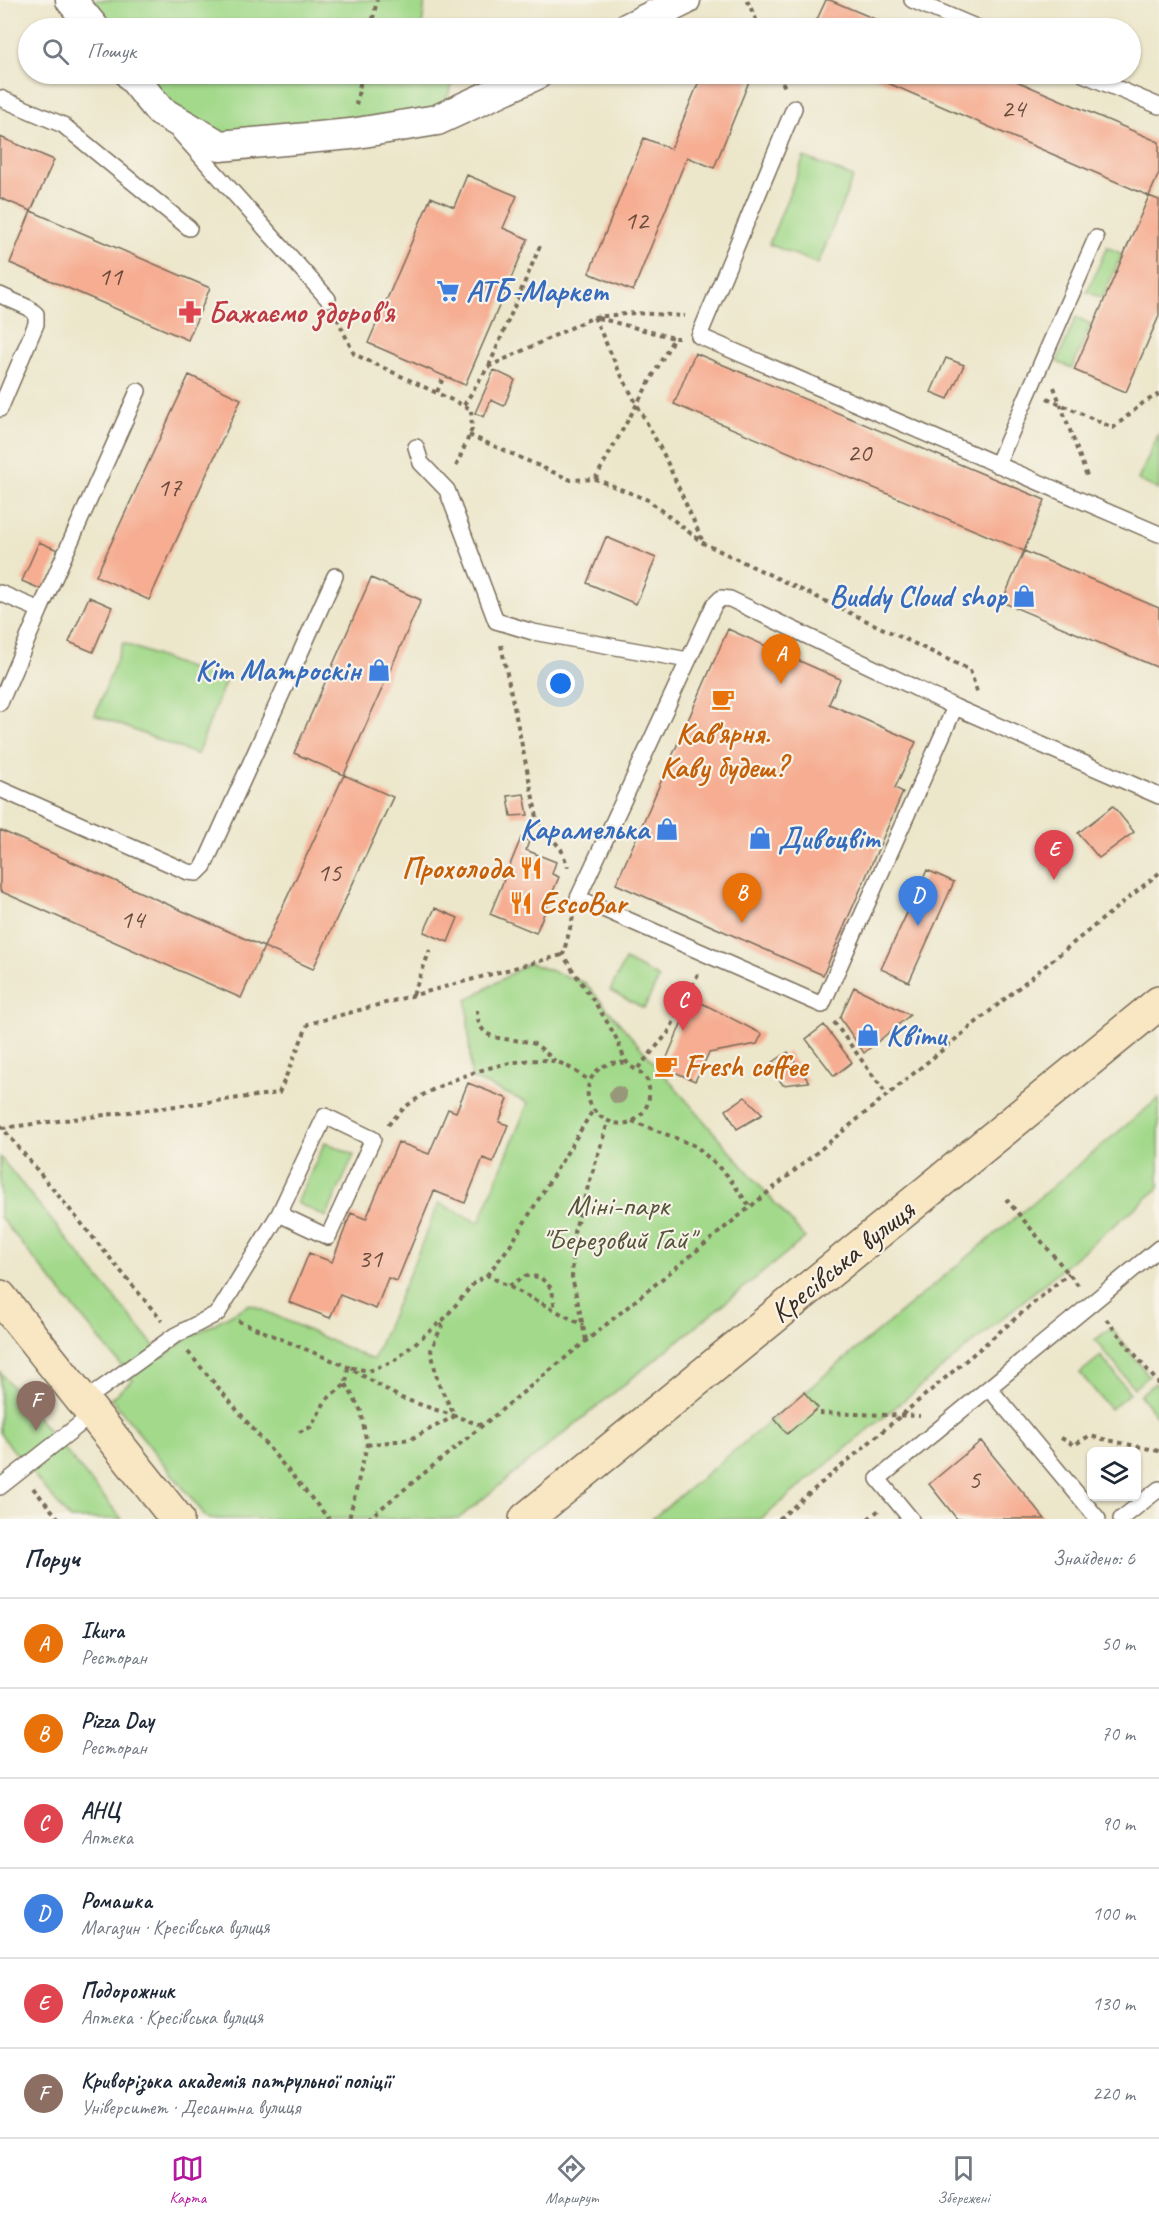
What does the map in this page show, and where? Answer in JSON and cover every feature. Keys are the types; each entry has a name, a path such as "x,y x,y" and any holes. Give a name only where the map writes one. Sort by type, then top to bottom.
{"street":[{"path":"72,0 86,18"},
{"path":"648,18 685,0"},
{"path":"138,84 160,111 219,146 280,141 436,120 515,84"},
{"name":"Кресівська вулиця","path":"526,1519 1159,1003"},
{"path":"0,1297 177,1519"}],"lane":[{"path":"912,0 954,18"},
{"path":"1107,84 1159,106"},
{"path":"0,98 63,125 189,228"},
{"path":"794,108 699,336 1159,534"},
{"path":"160,111 328,299"},
{"path":"998,465 1096,238"},
{"path":"0,295 29,308 36,314 36,324 0,409"},
{"path":"0,703 138,391"},
{"path":"416,447 421,463 447,490 496,621 533,632 688,660"},
{"path":"0,789 188,872 198,873 204,866 335,576"},
{"path":"0,593 40,610"},
{"path":"955,707 822,1005 578,898 714,605 721,598 730,599 955,707 1159,796"},
{"path":"0,1487 89,1407 174,1336 218,1313 279,1214 325,1116 374,1139 328,1237 279,1214"},
{"path":"911,1519 878,1479 1159,1248"},
{"path":"989,1388 1098,1519"},
{"path":"1121,1519 1159,1489"}],"path":[{"path":"373,18 377,0"},
{"path":"747,0 755,18"},
{"path":"464,405 488,367 540,246"},
{"path":"328,299 354,354 471,409 472,429 447,490"},
{"path":"488,367 594,317 635,313 706,318"},
{"path":"594,317 674,338 699,336"},
{"path":"594,317 664,455 703,543"},
{"path":"595,479 674,338"},
{"path":"1044,358 1099,508"},
{"path":"437,392 444,376"},
{"path":"1030,390 1113,428 1143,403 1159,394"},
{"path":"469,435 571,480 595,479 648,500 703,543 970,670"},
{"path":"496,621 538,822 561,849 578,898 563,955 615,1036 627,1063"},
{"path":"368,1519 1159,873"},
{"path":"412,996 430,950"},
{"path":"3,1128 279,1093 308,1024 563,955"},
{"path":"638,1068 668,1034 708,955"},
{"path":"822,1005 887,1095"},
{"path":"477,1010 477,1021 487,1034 506,1041 533,1043 556,1061 590,1080"},
{"path":"374,1139 409,1104 458,1079 498,1065 530,1060 556,1061"},
{"path":"627,1063 638,1068 648,1084 649,1096 646,1108 632,1121 620,1124 608,1122 593,1110 588,1099 590,1080 597,1071 608,1064 627,1063"},
{"path":"348,1367 369,1371 394,1361 444,1319 474,1283 487,1275 510,1246 593,1110"},
{"path":"632,1121 696,1146 727,1175 750,1207"},
{"path":"586,1340 572,1277 574,1232 608,1122"},
{"path":"779,1519 1069,1273"},
{"path":"487,1275 583,1325"},
{"path":"508,1286 525,1276 540,1277 552,1289 555,1310"},
{"path":"218,1313 348,1367 401,1398 482,1425"},
{"path":"444,1319 431,1350 438,1383 455,1416"},
{"path":"348,1367 346,1384 361,1411 367,1444 349,1519"},
{"path":"299,1432 311,1427 326,1400 346,1384"},
{"path":"367,1444 411,1439 455,1416"}],"green space":[{"path":"71,0 425,0 423,18 86,18"},
{"path":"142,84 453,84 437,120 220,146"},
{"path":"804,157 853,177 818,264 769,244"},
{"path":"1107,247 1122,254 1102,298 1087,292"},
{"path":"1076,317 1091,324 1072,368 1057,362"},
{"path":"1159,433 1159,490 1138,480"},
{"path":"123,643 225,682 197,755 95,715"},
{"path":"625,960 659,978 644,1008 610,991"},
{"name":"Міні-парк \"Березовий Гай\"","path":"529,963 585,983 805,1238 458,1519 208,1519 111,1398 133,1380 0,1217 0,1157 163,1357 185,1340 250,1304 373,1360 439,1203 479,1223 528,1103 471,1078 467,1000"},
{"path":"1159,1098 1159,1188 761,1519 652,1519"},
{"path":"325,1142 354,1155 326,1217 297,1203"},
{"path":"1111,1328 1149,1376 1134,1388 1095,1340"},
{"path":"1101,1356 1130,1393 1110,1409 1080,1373"},
{"path":"0,1372 122,1519 70,1519 0,1434"},
{"path":"1155,1383 1159,1388 1159,1419 1140,1395"}],"building":[{"path":"826,0 830,0 872,18 818,18"},
{"path":"698,84 748,84 714,168 687,157 633,291 589,273 644,138 671,149"},
{"path":"890,84 1023,84 1159,142 1159,173 1149,196"},
{"path":"0,137 54,160 31,211 0,198"},
{"name":"АТБ-Маркет","path":"467,175 517,196 503,228 528,239 465,385 368,343 431,197 454,207"},
{"path":"1149,196 1159,200 1159,316 1126,392 1074,370"},
{"path":"31,211 210,288 188,340 10,263"},
{"path":"695,353 1045,500 1024,551 674,404"},
{"path":"946,358 964,365 948,399 931,392"},
{"path":"494,370 515,380 504,406 491,400 484,417 475,413"},
{"path":"189,375 241,399 149,600 96,576"},
{"path":"606,537 656,558 636,604 587,583"},
{"path":"39,542 60,551 43,590 22,581"},
{"path":"1024,551 1159,608 1159,668 1002,602"},
{"path":"371,578 421,600 344,775 294,753"},
{"path":"89,597 112,607 93,652 69,642"},
{"name":"Дивоцвіт","path":"728,629 840,679 829,704 916,742 895,788 903,792 823,975 616,884"},
{"path":"344,775 393,797 313,969 264,947"},
{"path":"524,794 528,815 511,816 508,796"},
{"path":"1113,806 1134,832 1099,858 1078,833"},
{"path":"0,830 264,947 241,998 0,891"},
{"path":"521,838 529,841 526,850 556,862 552,874 559,877 536,933 490,914"},
{"path":"927,870 954,882 909,982 881,969"},
{"path":"435,908 458,918 448,942 424,932"},
{"name":"Квіти","path":"854,987 910,1015 864,1053 840,1018"},
{"path":"692,998 762,1034 757,1044 709,1053 695,1081 663,1067"},
{"path":"824,1025 852,1062 834,1076 806,1039"},
{"path":"788,1052 809,1082 783,1085 769,1065"},
{"path":"468,1083 508,1099 499,1122 508,1125 493,1162 483,1158 465,1203 434,1191 397,1281 388,1278 376,1309 340,1295 330,1318 289,1302 309,1253 332,1262 351,1213 366,1219 398,1142 429,1154 448,1109 456,1112"},
{"path":"745,1097 763,1114 737,1129 726,1110"},
{"path":"804,1392 818,1408 787,1434 774,1418"},
{"path":"981,1441 1045,1519 957,1519 929,1484"}],"place":[{"name":"АТБ-Маркет","path":"448,291"},
{"name":"Бажаємо здоров'я","path":"190,312"},
{"name":"Buddy Cloud shop","path":"1024,596"},
{"name":"Кiт Матроскін","path":"379,670"},
{"name":"Ikura","path":"781,684"},
{"name":"Кав'ярня. Каву будеш?","path":"723,699"},
{"name":"Карамелька","path":"667,829"},
{"name":"Дивоцвіт","path":"760,838"},
{"name":"Прохолода","path":"531,868"},
{"name":"Подорожник","path":"1054,880"},
{"name":"EscoBar","path":"521,903"},
{"name":"Pizza Day","path":"742,923"},
{"name":"Ромашка","path":"918,926"},
{"name":"АНЦ","path":"683,1031"},
{"name":"Квіти","path":"868,1035"},
{"name":"Fresh coffee","path":"666,1066"},
{"name":"Криворізька академія патрульної поліції","path":"36,1431"}]}
